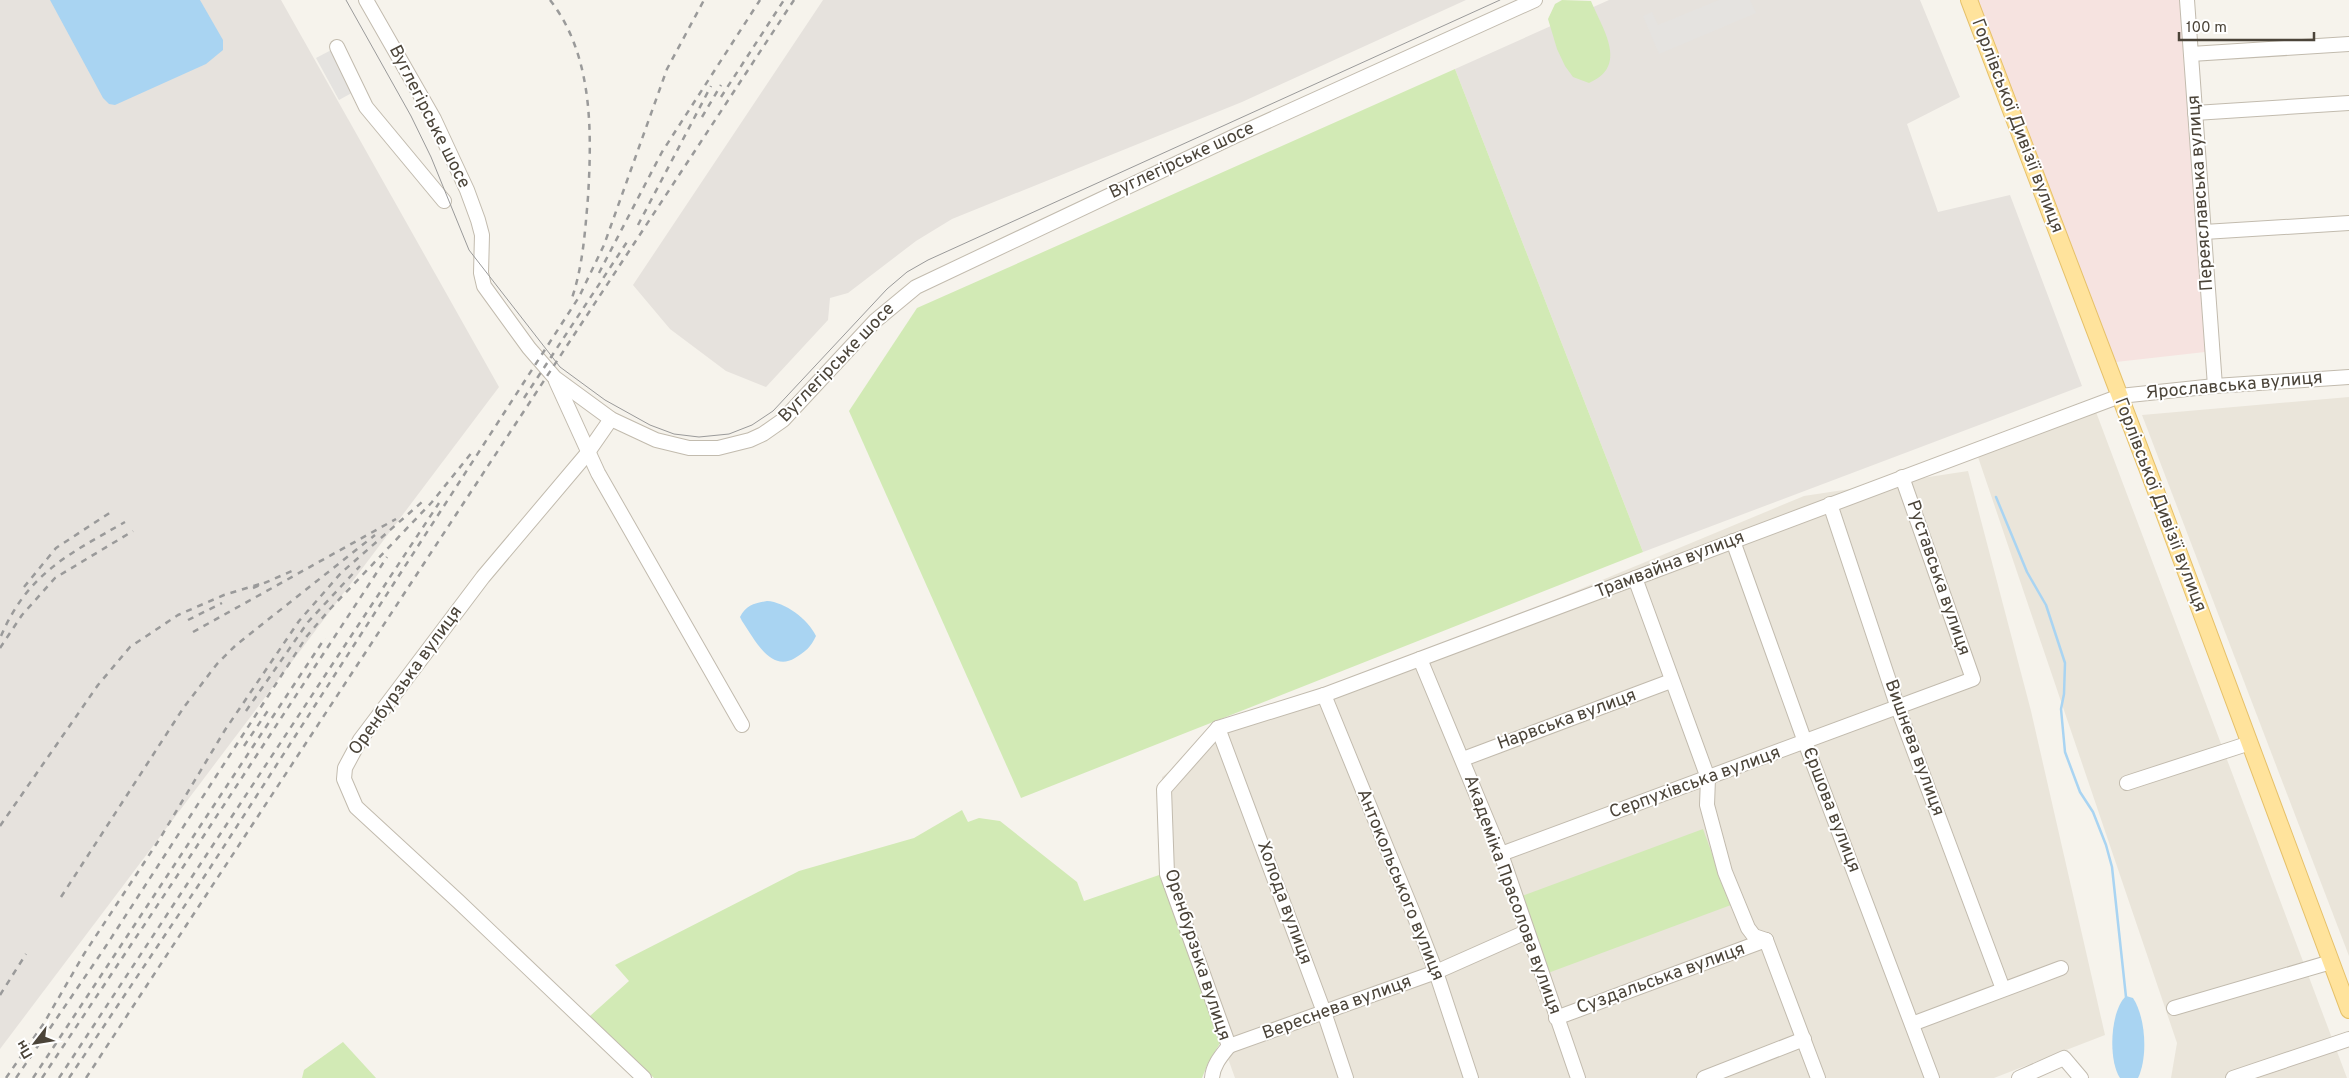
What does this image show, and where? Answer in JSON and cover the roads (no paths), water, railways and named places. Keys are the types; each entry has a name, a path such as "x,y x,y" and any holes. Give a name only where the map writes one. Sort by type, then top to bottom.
{"main road":[{"name":"Горлівської Дивізії вулиця","path":"1970,0 2349,1010"}],"street":[{"name":"Вуглегірське шосе","path":"366,0 434,119 467,190 482,236 481,273 484,286 529,348 554,378 611,419 656,440 689,448 726,447 763,434 784,420 874,320 916,286 1221,143 1535,0"},
{"name":"Переяславська вулиця","path":"2187,0 2215,386"},
{"path":"2191,54 2349,44"},
{"path":"337,46 366,107 444,201"},
{"path":"2195,113 2349,103"},
{"path":"2204,232 2349,223"},
{"name":"Ярославська вулиця","path":"2120,396 2215,386 2349,377"},
{"path":"554,378 588,453 742,725"},
{"name":"Трамвайна вулиця","path":"1218,728 1324,695 2120,396"},
{"name":"Оренбурзька вулиця","path":"611,419 588,453 483,577 360,740 345,768 344,779 356,807 644,1078"},
{"name":"Руставська вулиця","path":"1902,477 1974,679"},
{"name":"Вишнева вулиця","path":"1830,504 1898,708 2003,989"},
{"name":"Єршова вулиця","path":"1733,541 1932,1078"},
{"path":"1635,578 1708,778 1706,805 1725,872 1748,928 1754,936 1766,940 1818,1078"},
{"name":"Академіка Прасолова вулиця","path":"1420,658 1501,854 1526,932 1578,1078"},
{"name":"Серпухівська вулиця","path":"1501,854 1974,679"},
{"name":"Нарвська вулиця","path":"1463,759 1671,681"},
{"name":"Антокольського вулиця","path":"1324,695 1436,972 1471,1078"},
{"name":"Оренбурзька вулиця","path":"1212,1078 1212,1070 1229,1046 1167,874 1164,789 1218,728"},
{"name":"Холода вулиця","path":"1218,728 1324,1012 1346,1078"},
{"path":"2127,783 2250,743"},
{"name":"Вереснева вулиця","path":"1229,1046 1436,972 1526,932"},
{"name":"Суздальська вулиця","path":"1556,1018 1766,940"},
{"path":"2174,1008 2331,962"},
{"path":"1912,1024 2061,968"},
{"path":"1704,1078 1804,1039"},
{"path":"2233,1078 2349,1039"},
{"path":"2019,1078 2064,1058 2081,1078"}],"water":[{"path":"50,0 200,0 223,40 223,50 206,64 115,105 109,104 103,98"},
{"path":"767,601 781,604 795,612 808,624 816,636 802,654 786,661 778,661 770,657 757,644 740,617 751,605"},
{"path":"2126,996 2133,998 2141,1016 2143,1027 2144,1049 2138,1078 2120,1078 2116,1070 2112,1048 2114,1024 2121,1003"}],"waterway":[{"path":"1996,497 2027,572 2046,605 2065,663 2064,694 2061,709 2065,752 2080,792 2093,812 2106,845 2112,867 2126,997"}],"tram line":[{"path":"346,0 411,116 431,157 469,250 560,367 605,400 650,425 674,434 699,437 729,434 752,425 773,411 887,289 907,272 928,260 1500,0"}],"railway":[{"path":"550,0 564,22 575,45 587,94 589,120 590,146 586,223 581,261 572,298"},
{"path":"69,1078 208,871 579,297 604,245 667,69 704,0"},
{"path":"599,273 662,152 760,0"},
{"path":"721,97 784,0"},
{"path":"86,1078 794,0"},
{"path":"702,117 721,85"},
{"path":"638,225 711,86"},
{"path":"524,398 627,242"},
{"path":"16,1078 104,949 307,636 330,609 432,502 473,451"},
{"path":"6,1078 44,1023 84,954 159,840 225,730 299,621 341,573 422,502"},
{"path":"59,1078 439,503"},
{"path":"24,587 56,548 114,510"},
{"path":"193,632 396,519"},
{"path":"1,636 24,596 52,567 86,544 125,522"},
{"path":"0,648 22,615 55,578 133,531"},
{"path":"61,897 184,707 217,664 236,645 375,535"},
{"path":"42,1078 387,557"},
{"path":"246,711 308,622 360,566"},
{"path":"253,588 292,571"},
{"path":"0,826 98,685 130,647 178,615 224,595 260,584"},
{"path":"188,620 222,603"},
{"path":"33,1078 325,638"},
{"path":"244,746 269,709"},
{"path":"0,995 26,954"}]}
